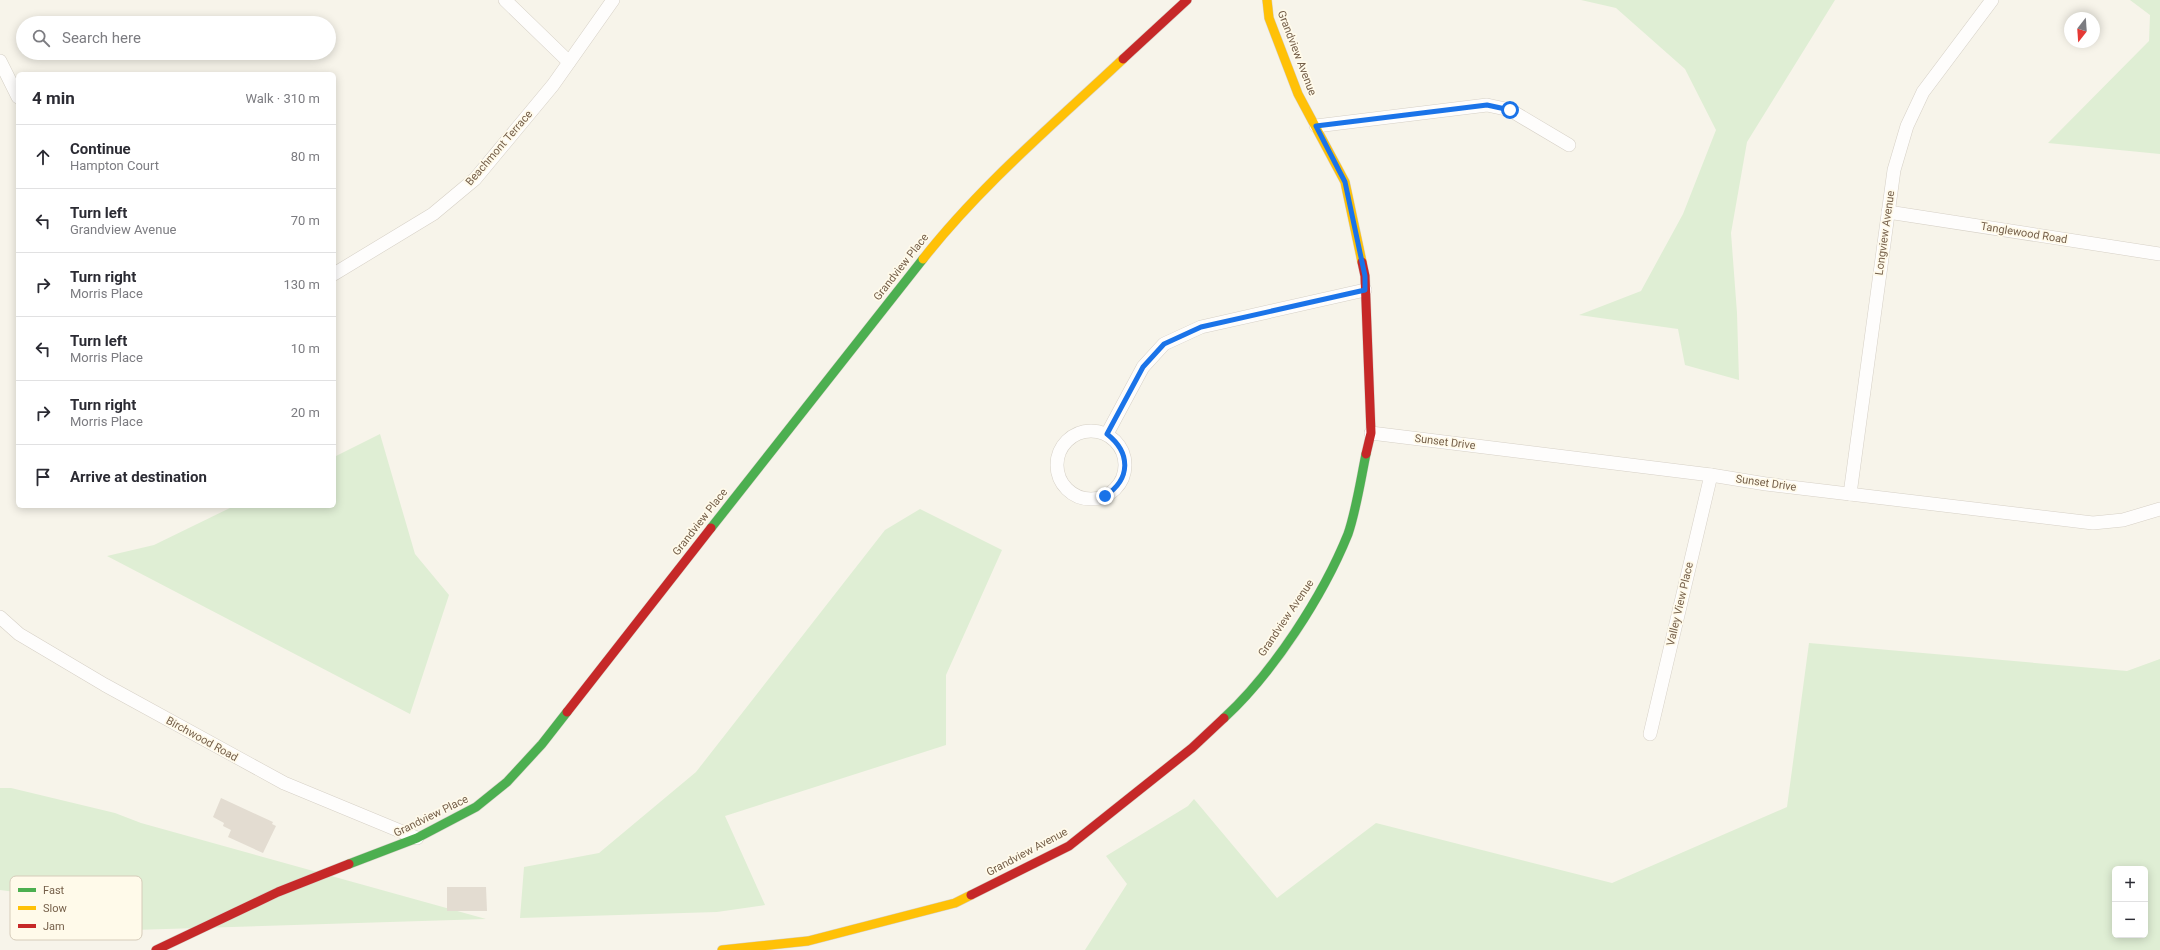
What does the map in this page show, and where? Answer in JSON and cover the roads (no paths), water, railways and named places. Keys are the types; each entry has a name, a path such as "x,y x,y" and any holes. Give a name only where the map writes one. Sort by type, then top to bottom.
{"street":[{"path":"505,0 569,62"},
{"name":"Beachmont Terrace","path":"336,273 433,214 475,179 553,85 613,0"},
{"name":"Grandview Place","path":"156,950 278,892 417,838 476,808 507,782 542,744 944,232 1000,174 1187,0"},
{"name":"Grandview Avenue","path":"722,950 808,941 955,903 1069,846 1192,748 1235,708 1284,648 1318,596 1348,533 1371,433 1365,276 1345,182 1298,94 1270,18 1267,0"},
{"name":"Longview Avenue","path":"1850,494 1894,170 1907,126 1923,92 1992,0"},
{"path":"0,61 16,93"},
{"path":"1316,126 1487,105 1510,110 1569,145"},
{"name":"Tanglewood Road","path":"1888,212 2160,254"},
{"path":"1107,434 1143,367 1164,344 1201,327 1365,290"},
{"path":"1094,430 1107,434 1116,441 1122,450 1125,461 1121,481 1114,490 1105,496 1095,499 1084,499 1071,493 1061,481 1056,465 1058,454 1065,442 1073,435 1083,431 1094,430"},
{"name":"Sunset Drive","path":"1371,433 1711,475 1766,484 2093,523 2123,520 2160,509"},
{"name":"Valley View Place","path":"1650,734 1711,475"},
{"name":"Birchwood Road","path":"0,617 19,634 98,681 284,783 417,838"}]}
